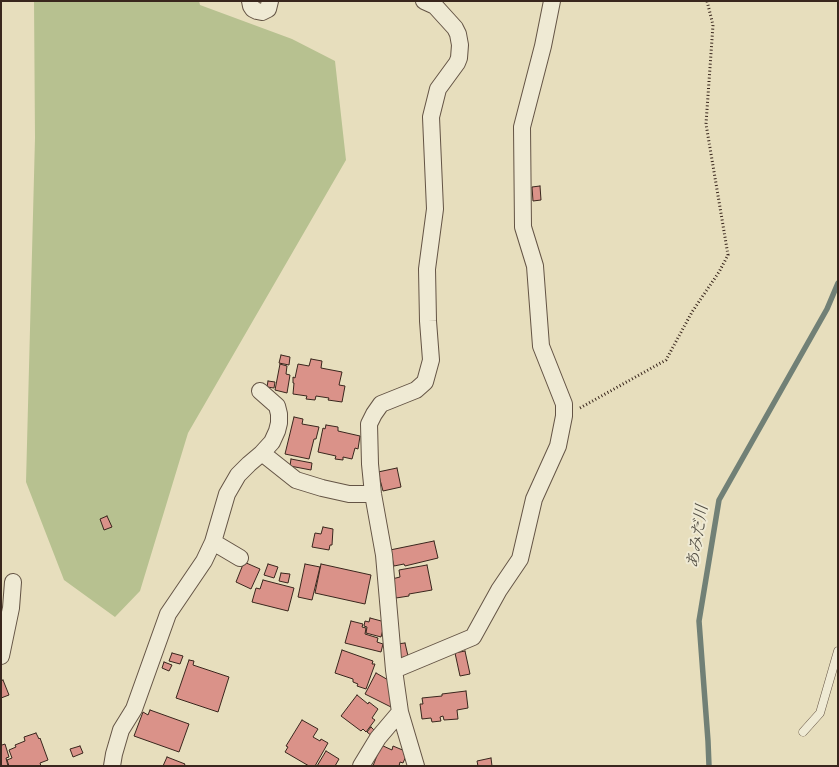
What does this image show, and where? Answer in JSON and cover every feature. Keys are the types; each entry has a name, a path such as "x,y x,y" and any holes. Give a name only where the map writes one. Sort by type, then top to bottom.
{"street":[{"path":"250,1 254,9 262,12 268,9 270,1"},
{"path":"416,766 400,712 394,670 384,556 373,494 369,424 381,404 416,390 425,382 431,360 427,269 435,209 431,117 438,89 457,63 460,45 455,28 435,6 424,1"},
{"path":"394,670 473,637 499,590 520,559 534,499 558,446 564,416 564,404 541,346 535,266 523,227 522,127 543,46 552,1"},
{"path":"112,766 121,730 134,710 168,614 204,562 213,542 227,494 238,475 262,454 272,442 277,431 279,414 277,406 260,391"},
{"path":"262,454 296,480 349,494 373,494"},
{"path":"213,542 240,558"},
{"path":"1,656 11,608 13,582"},
{"path":"361,766 378,738 400,712"}],"lane":[{"path":"803,732 820,713 838,651"}],"path":[{"path":"564,416 666,360 692,312 720,272 728,255 706,124 713,25 707,1"}],"green space":[{"path":"34,1 199,1 200,5 292,39 335,61 346,160 188,433 140,591 115,617 64,580 26,482 35,138"}],"building":[{"path":"540,186 541,200 533,201 532,187"},
{"path":"281,355 290,357 289,365 279,363"},
{"path":"311,359 322,361 321,368 342,372 339,385 345,386 342,402 316,396 315,400 306,399 307,396 293,394 293,377 295,378 298,364 309,366"},
{"path":"280,364 287,366 286,374 290,375 287,393 275,390"},
{"path":"268,381 275,382 274,388 267,387"},
{"path":"294,417 303,419 302,424 319,427 309,459 285,454"},
{"path":"326,425 338,427 338,431 360,436 358,449 355,448 352,459 343,457 343,460 335,459 336,456 318,452 323,428 325,429"},
{"path":"291,459 312,463 311,470 290,466"},
{"path":"397,468 401,487 383,491 378,472"},
{"path":"107,516 112,527 104,530 100,519"},
{"path":"323,527 333,529 332,545 330,545 329,550 312,547 315,533 321,534"},
{"path":"434,541 438,558 405,566 404,564 394,566 390,550"},
{"path":"244,562 260,569 251,589 236,582"},
{"path":"268,564 278,567 274,578 264,575"},
{"path":"305,564 320,567 312,600 298,597"},
{"path":"321,564 371,575 365,604 315,593"},
{"path":"427,565 432,590 396,598 392,579 400,577 399,570"},
{"path":"281,573 290,574 288,583 279,581"},
{"path":"263,580 294,588 288,611 252,602 256,588 260,589"},
{"path":"370,618 385,622 381,637 366,633 365,621 369,622"},
{"path":"351,621 363,624 362,627 366,628 365,634 378,638 377,642 383,644 381,652 345,643"},
{"path":"405,643 408,656 400,658 397,644"},
{"path":"342,650 373,661 372,664 375,664 366,689 357,686 358,684 353,682 353,679 335,673"},
{"path":"465,651 470,674 460,676 455,653"},
{"path":"172,653 183,656 180,664 169,661"},
{"path":"189,660 194,661 193,665 229,677 218,712 176,698"},
{"path":"164,662 172,665 169,671 162,668"},
{"path":"376,673 390,681 391,707 365,694"},
{"path":"3,680 9,695 1,698 1,681"},
{"path":"466,691 468,708 457,710 458,719 444,720 443,716 440,717 441,721 432,722 431,718 422,719 420,704 423,704 422,698"},
{"path":"357,695 378,709 372,718 375,720 366,732 363,729 361,731 341,716"},
{"path":"150,710 189,724 179,752 134,736 143,712 148,715"},
{"path":"302,720 318,729 313,737 328,743 315,766 309,766 285,752 288,747 286,746"},
{"path":"371,727 376,732 373,737 367,732"},
{"path":"36,733 40,738 48,760 40,763 41,766 9,766 7,760 12,758 9,750 25,741 24,737"},
{"path":"1,744 5,744 9,757 6,758 8,766 1,766"},
{"path":"381,745 392,750 393,746 405,751 404,755 406,756 403,763 400,762 399,766 373,766"},
{"path":"80,746 83,753 73,757 70,749"},
{"path":"326,751 339,759 335,766 317,766"},
{"path":"167,757 185,764 184,766 163,766"},
{"path":"491,758 492,766 478,766 477,761"}],"waterway":[{"name":"あみだ川","path":"709,766 699,621 719,500 827,309 838,283"}]}
